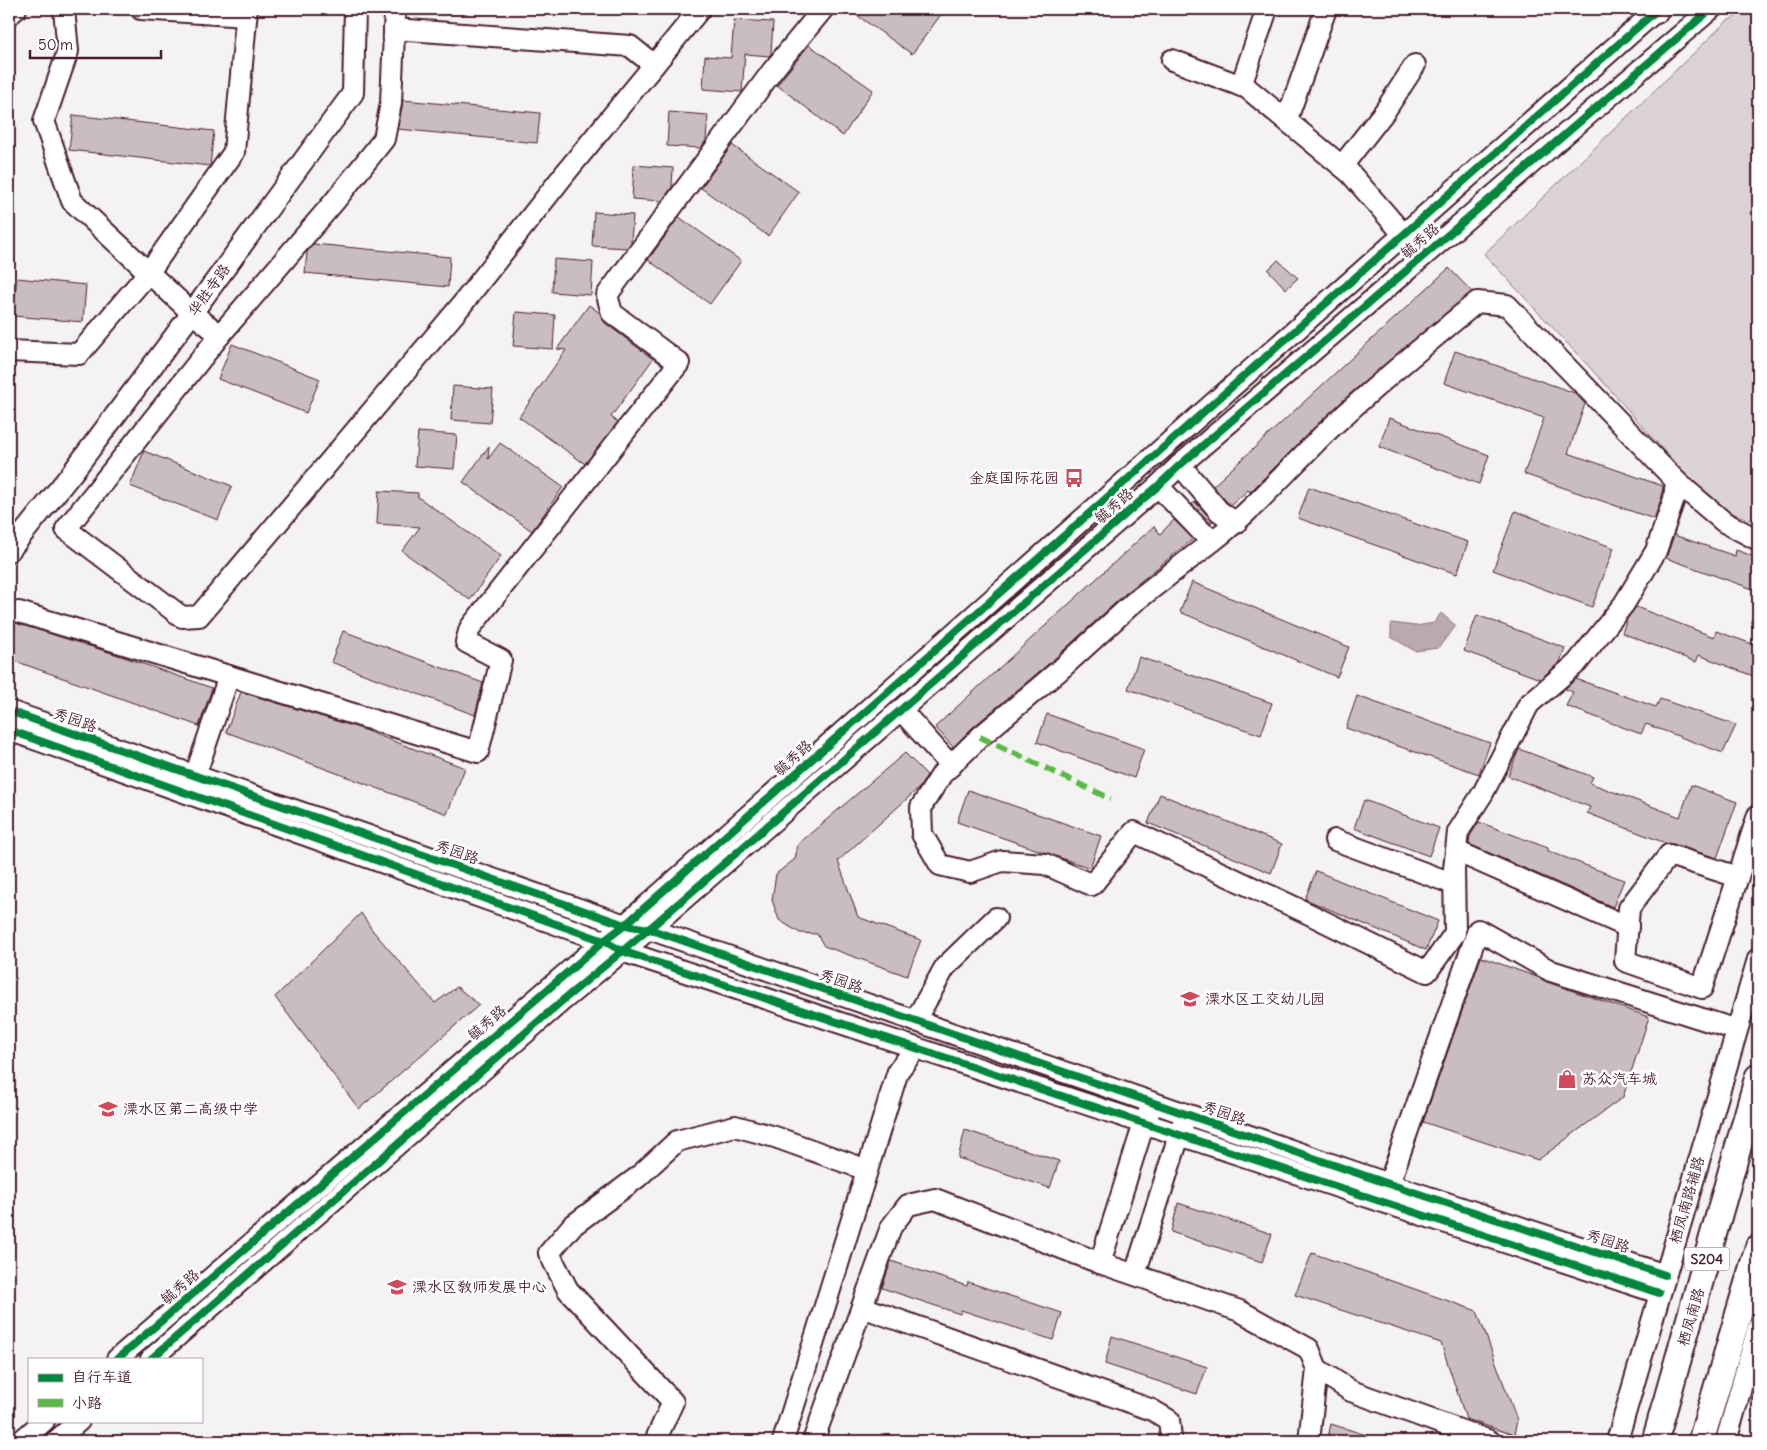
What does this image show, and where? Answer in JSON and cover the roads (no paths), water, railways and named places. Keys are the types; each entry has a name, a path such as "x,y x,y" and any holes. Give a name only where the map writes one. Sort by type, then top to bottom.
{"main road":[{"name":"栖凤南路","path":"1655,1441 1758,1077"},
{"name":"S204","path":"1701,1441 1758,1248"}],"street":[{"path":"9,15 16,9"},
{"path":"64,9 68,51 44,121 72,201 192,313 220,335"},
{"path":"9,351 79,354 149,272 234,152 247,13 141,9"},
{"name":"华胜寺路","path":"9,551 72,473 353,93 355,9"},
{"path":"395,9 391,103 384,139 334,202 220,335 66,529 182,617 198,616 241,566 460,308 567,171 700,9"},
{"path":"19,612 478,752 501,660 466,642 470,628 679,363 612,313 607,295 773,70 823,9"},
{"path":"1241,86 1267,9"},
{"path":"1286,120 1326,9"},
{"name":"毓秀路","path":"118,1358 604,940 625,925 1656,9"},
{"name":"毓秀路","path":"152,1358 649,929 1180,465 1711,9"},
{"path":"394,29 630,46 654,65"},
{"path":"1172,60 1247,88 1350,173 1403,234"},
{"path":"1342,166 1385,111 1415,65"},
{"path":"1676,481 1674,499 1656,551 1624,604 1577,663 1529,704 1483,793 1458,832 1454,884 1455,933 1427,972 1134,832 1092,885 1045,864 1002,861 970,872 940,865 922,834 921,807 942,774 980,737 1061,669 1133,602 1236,523 1330,429 1396,369 1477,302 1508,306 1676,481 1724,522 1758,540"},
{"path":"1180,465 1219,511 1236,523"},
{"path":"1158,486 1202,532 1214,540"},
{"path":"190,784 229,676"},
{"path":"901,710 951,766"},
{"name":"秀园路","path":"9,711 190,784 604,940 622,951 1144,1123 1662,1284"},
{"name":"秀园路","path":"9,730 190,784 625,925 649,929 1390,1184 1662,1284"},
{"path":"1738,877 1669,855 1629,908 1625,961 1702,988 1738,877 1758,815"},
{"path":"1335,840 1454,884"},
{"path":"1456,851 1628,928"},
{"path":"915,1021 946,967 996,918"},
{"path":"1390,1184 1478,930 1551,971 1737,1030"},
{"name":"栖凤南路辅路","path":"1617,1441 1758,959"},
{"path":"783,1441 898,1071 916,1048"},
{"path":"1100,1263 1144,1123 1153,1103"},
{"path":"1135,1274 1186,1114"},
{"path":"655,1441 673,1402 568,1290 549,1253 572,1226 638,1177 677,1141 735,1126 775,1137 867,1170"},
{"path":"813,1441 891,1227 908,1205 935,1199 1100,1263 1240,1311 1308,1350 1317,1369 1350,1391 1490,1441"},
{"path":"862,1307 1152,1410 1169,1420 1170,1441"},
{"path":"1726,1441 1758,1328"},
{"path":"1309,1441 1317,1369"},
{"path":"21,1441 43,1422"},
{"path":"56,1441 78,1422"}],"place":[{"name":"金庭国际花园","path":"1074,478"},
{"name":"溧水区工交幼儿园","path":"1190,999"},
{"name":"苏众汽车城","path":"1567,1079"},
{"name":"溧水区第二高级中学","path":"108,1109"},
{"name":"溧水区教师发展中心","path":"397,1287"}]}
